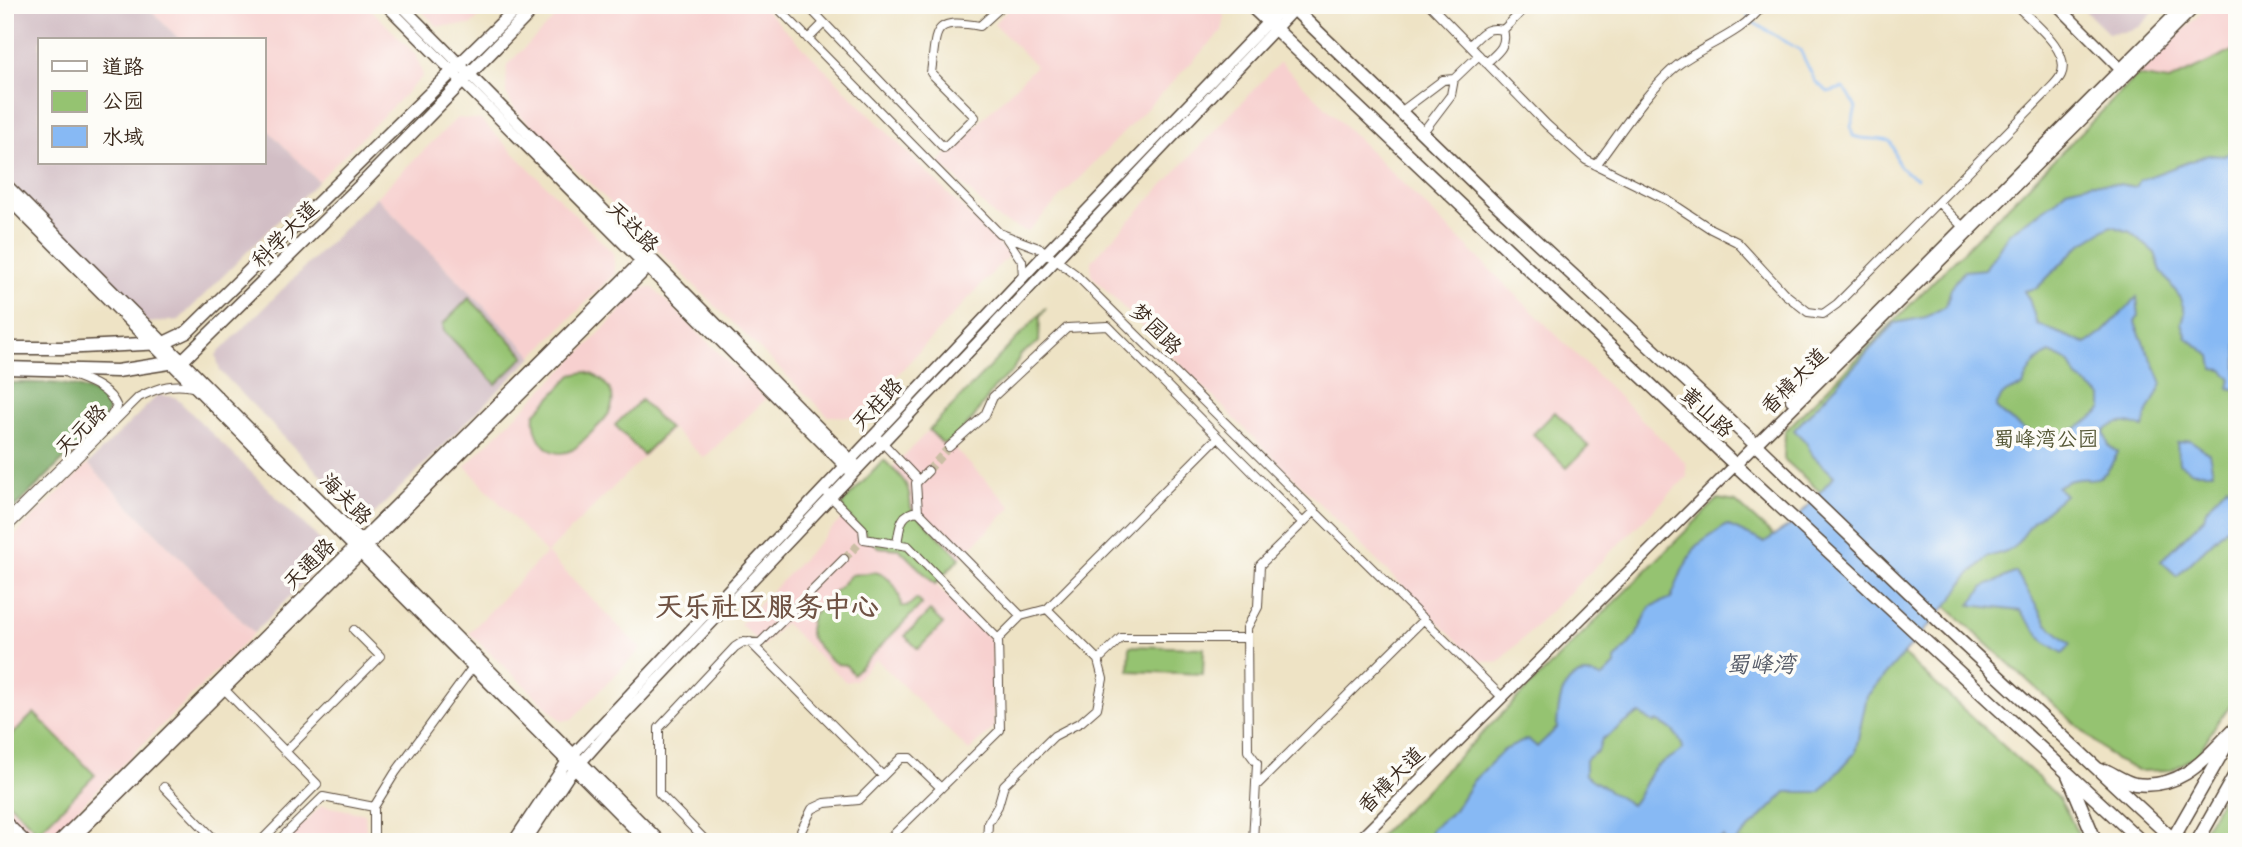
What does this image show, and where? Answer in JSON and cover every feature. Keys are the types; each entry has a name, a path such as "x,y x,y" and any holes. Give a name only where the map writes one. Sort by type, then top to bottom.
{"main road":[{"name":"科学大道","path":"176,362 201,345 363,183 520,5"},
{"name":"科学大道","path":"5,348 158,343 187,332 461,73 537,5"},
{"name":"黄山路","path":"1250,5 1733,463 2142,842"},
{"name":"黄山路","path":"1290,7 2173,841"},
{"path":"5,368 117,371 176,362"},
{"path":"2092,764 2133,784 2163,783 2189,774 2237,727"},
{"path":"2173,841 2237,727"},
{"path":"2065,768 2096,842"},
{"path":"2197,842 2237,771"},
{"path":"2091,794 2102,799 2109,791 2106,777"}],"street":[{"name":"天达路","path":"386,5 461,73"},
{"name":"天达路","path":"401,5 461,73 853,468"},
{"name":"梦园路","path":"775,5 1004,237 1052,255 1501,695"},
{"path":"807,5 944,148 975,117 931,73 937,32 944,25 955,21 980,26 1003,5"},
{"path":"1430,5 1547,125 1586,160 1667,200 1711,229 1737,242 1785,293 1808,312 1822,314 1837,304 1939,203 2061,75 2063,61 2060,49 2016,5"},
{"path":"1503,30 1528,5"},
{"path":"1596,165 1659,83 1678,65 1738,29 1763,5"},
{"path":"2057,5 2124,71"},
{"name":"香樟大道","path":"1357,842 2124,71 2184,5"},
{"name":"香樟大道","path":"2124,71 2197,5"},
{"name":"天柱路","path":"513,842 574,761 853,468 884,444 1052,255 1290,7"},
{"path":"808,39 824,23"},
{"path":"1470,45 1483,32 1492,28 1503,30"},
{"path":"1486,63 1502,48 1505,41 1503,30"},
{"path":"1423,132 1451,95 1454,79 1479,55"},
{"path":"1402,111 1443,80 1454,79"},
{"name":"海关路","path":"5,183 176,362 475,663 660,842"},
{"name":"海关路","path":"5,196 158,343"},
{"path":"1939,203 1966,230"},
{"path":"1004,237 1015,248 1022,261 1023,278"},
{"name":"天柱路","path":"853,468 875,435 1023,278 1052,255"},
{"name":"天通路","path":"58,842 647,262"},
{"path":"948,447 985,415 993,397 1067,328 1108,327 1303,523"},
{"name":"海关路","path":"176,362 196,388 360,547"},
{"name":"天元路","path":"5,522 109,419 117,407 112,395 93,383 57,369"},
{"name":"天元路","path":"5,530 139,397 157,388 174,385 196,388"},
{"path":"875,435 918,480"},
{"path":"998,639 1021,616 1047,609 1218,437"},
{"path":"928,471 916,483 918,510 1021,616"},
{"path":"828,494 863,529 861,542 908,546 998,639 1000,730 883,842"},
{"path":"897,544 903,517 918,510"},
{"path":"1253,842 1257,764 1248,751 1247,628 1258,607 1260,565 1315,511"},
{"name":"天通路","path":"70,842 224,689 360,547"},
{"path":"707,842 659,793 659,728 735,647 743,642 760,643 844,559"},
{"path":"988,842 988,823 999,806 1004,785 1054,736 1081,722 1097,708 1103,679 1098,660 1047,609"},
{"path":"1256,786 1424,619"},
{"path":"285,752 380,656 354,630"},
{"path":"1098,660 1121,638 1247,638"},
{"path":"750,642 883,776"},
{"path":"374,842 374,807 395,773 475,663"},
{"path":"224,689 317,784 260,842"},
{"name":"香樟大道","path":"1349,842 1501,695"},
{"path":"805,842 801,831 812,809 825,803 859,800 901,758 910,758 941,788"},
{"name":"天柱路","path":"525,842 574,761"},
{"name":"海关路","path":"574,761 648,842"},
{"path":"164,787 217,842"},
{"path":"277,842 323,797 374,807"},
{"path":"5,821 26,842"},
{"path":"5,836 11,842"}],"shaded area":[{"path":"5,5 145,5 178,38 38,38 38,164 266,164 266,128 318,181 179,320 148,323 5,177"},
{"path":"145,5 367,5 417,56 423,76 318,181 266,128 266,38 178,38"},
{"path":"416,5 492,5 471,25 437,26"},
{"path":"568,5 761,5 1009,255 858,417 828,416 516,111 506,93 507,65"},
{"path":"1012,5 1214,5 1225,16 1222,31 1027,232 998,219 939,162 1036,66 994,24"},
{"path":"2079,5 2161,5 2139,27 2108,33"},
{"path":"2209,5 2237,5 2237,49 2169,81 2137,76"},
{"path":"1280,62 1686,463 1687,477 1498,663 1475,659 1091,275 1091,261"},
{"path":"457,118 481,120 613,253 615,273 533,356 376,197"},
{"path":"376,197 533,356 374,514 361,517 220,371 216,355"},
{"path":"652,287 766,399 704,458 672,429 547,553 641,649 572,719 562,721 469,633 546,553 465,466 642,288"},
{"path":"158,395 175,397 326,546 326,559 254,633 88,464"},
{"path":"929,430 942,443 949,443 1012,507 960,558 911,508 908,484 892,468"},
{"path":"88,464 254,633 46,841 36,841 5,810 5,545"},
{"path":"846,514 878,547 903,551 992,641 994,728 969,751 876,659 855,680 846,682 784,623 763,646 740,624"},
{"path":"322,805 365,814 367,842 284,842"}],"green space":[{"name":"蜀峰湾公园","path":"2237,49 2237,698 2218,721 2198,754 2172,770 2140,771 2115,760 1784,459 1785,431 2137,76 2169,81"},
{"path":"469,298 525,356 496,384 444,331 443,324"},
{"path":"1046,308 1040,317 1039,342 1020,355 1012,372 997,384 972,420 949,443 942,443 929,430"},
{"path":"585,372 603,381 611,391 610,411 576,447 563,453 556,452 549,449 539,438 535,414 572,375"},
{"path":"5,383 47,383 76,387 89,391 109,407 105,419 5,517"},
{"path":"641,400 669,429 643,455 615,425"},
{"path":"1555,412 1589,446 1567,468 1533,434"},
{"path":"884,460 907,486 911,508 960,558 935,584 899,549 878,547 846,514 842,504"},
{"path":"1718,499 1736,502 2031,771 2059,798 2083,842 1373,842"},
{"path":"875,572 894,585 901,606 907,607 916,599 922,604 853,674 846,665 829,659 811,638 809,630 812,615 851,575"},
{"path":"930,611 943,624 918,649 905,636"},
{"path":"1130,646 1204,648 1203,674 1129,671"},
{"path":"34,713 95,775 38,832 5,799 5,742"},
{"path":"2237,771 2237,842 2197,842"}],"water":[{"name":"蜀峰湾","path":"2230,153 2237,155 2237,390 2229,388 2231,378 2223,370 2213,369 2211,356 2187,338 2182,323 2185,312 2179,296 2161,271 2155,253 2130,232 2111,226 2079,246 2037,288 2024,291 2037,324 2086,344 2102,333 2137,297 2139,316 2135,322 2162,384 2143,428 2123,423 2113,425 2104,432 2109,446 2118,452 2104,474 2098,478 2068,481 2057,487 2065,495 2034,521 2013,549 1988,557 1965,579 1954,597 1867,696 1855,753 1820,792 1786,792 1736,842 1726,842 1723,837 1715,842 1427,842 1432,828 1455,810 1473,781 1504,750 1528,739 1537,747 1557,728 1562,695 1571,679 1589,674 1602,678 1615,665 1615,660 1636,636 1650,607 1671,598 1696,546 1727,525 1764,542 1791,525 1834,476 1813,456 1806,442 1794,430 1895,323 1926,317 1946,306 1951,288 1964,271 1985,269 2009,233 2057,200 2066,189 2092,183 2136,187 2140,180 2207,155 2223,156","holes":["2050,353 2069,362 2077,377 2102,397 2102,409 2075,429 2058,436 2043,438 2025,430 1996,408 2006,393 2023,387 2032,366","1640,714 1655,724 1656,721 1669,728 1683,748 1655,768 1631,805 1585,775 1585,760 1598,751 1602,739"]},
{"path":"2190,440 2209,453 2213,472 2193,472 2179,463 2177,443"},
{"path":"2227,485 2237,495 2237,518 2177,576 2161,561 2204,518 2206,510"},
{"path":"2016,572 2047,624 2071,644 2063,653 2044,641 2020,611 1970,605 1984,587"}],"waterway":[{"path":"1741,5 1754,23 1800,50 1815,81 1828,92 1843,88 1849,95 1856,108 1851,127 1853,136 1891,142 1901,168 1917,178"}],"tunnel":[{"path":"928,471 949,447"},
{"path":"844,559 858,545"}],"district":[{"name":"天乐社区服务中心","path":"767,607"}]}
